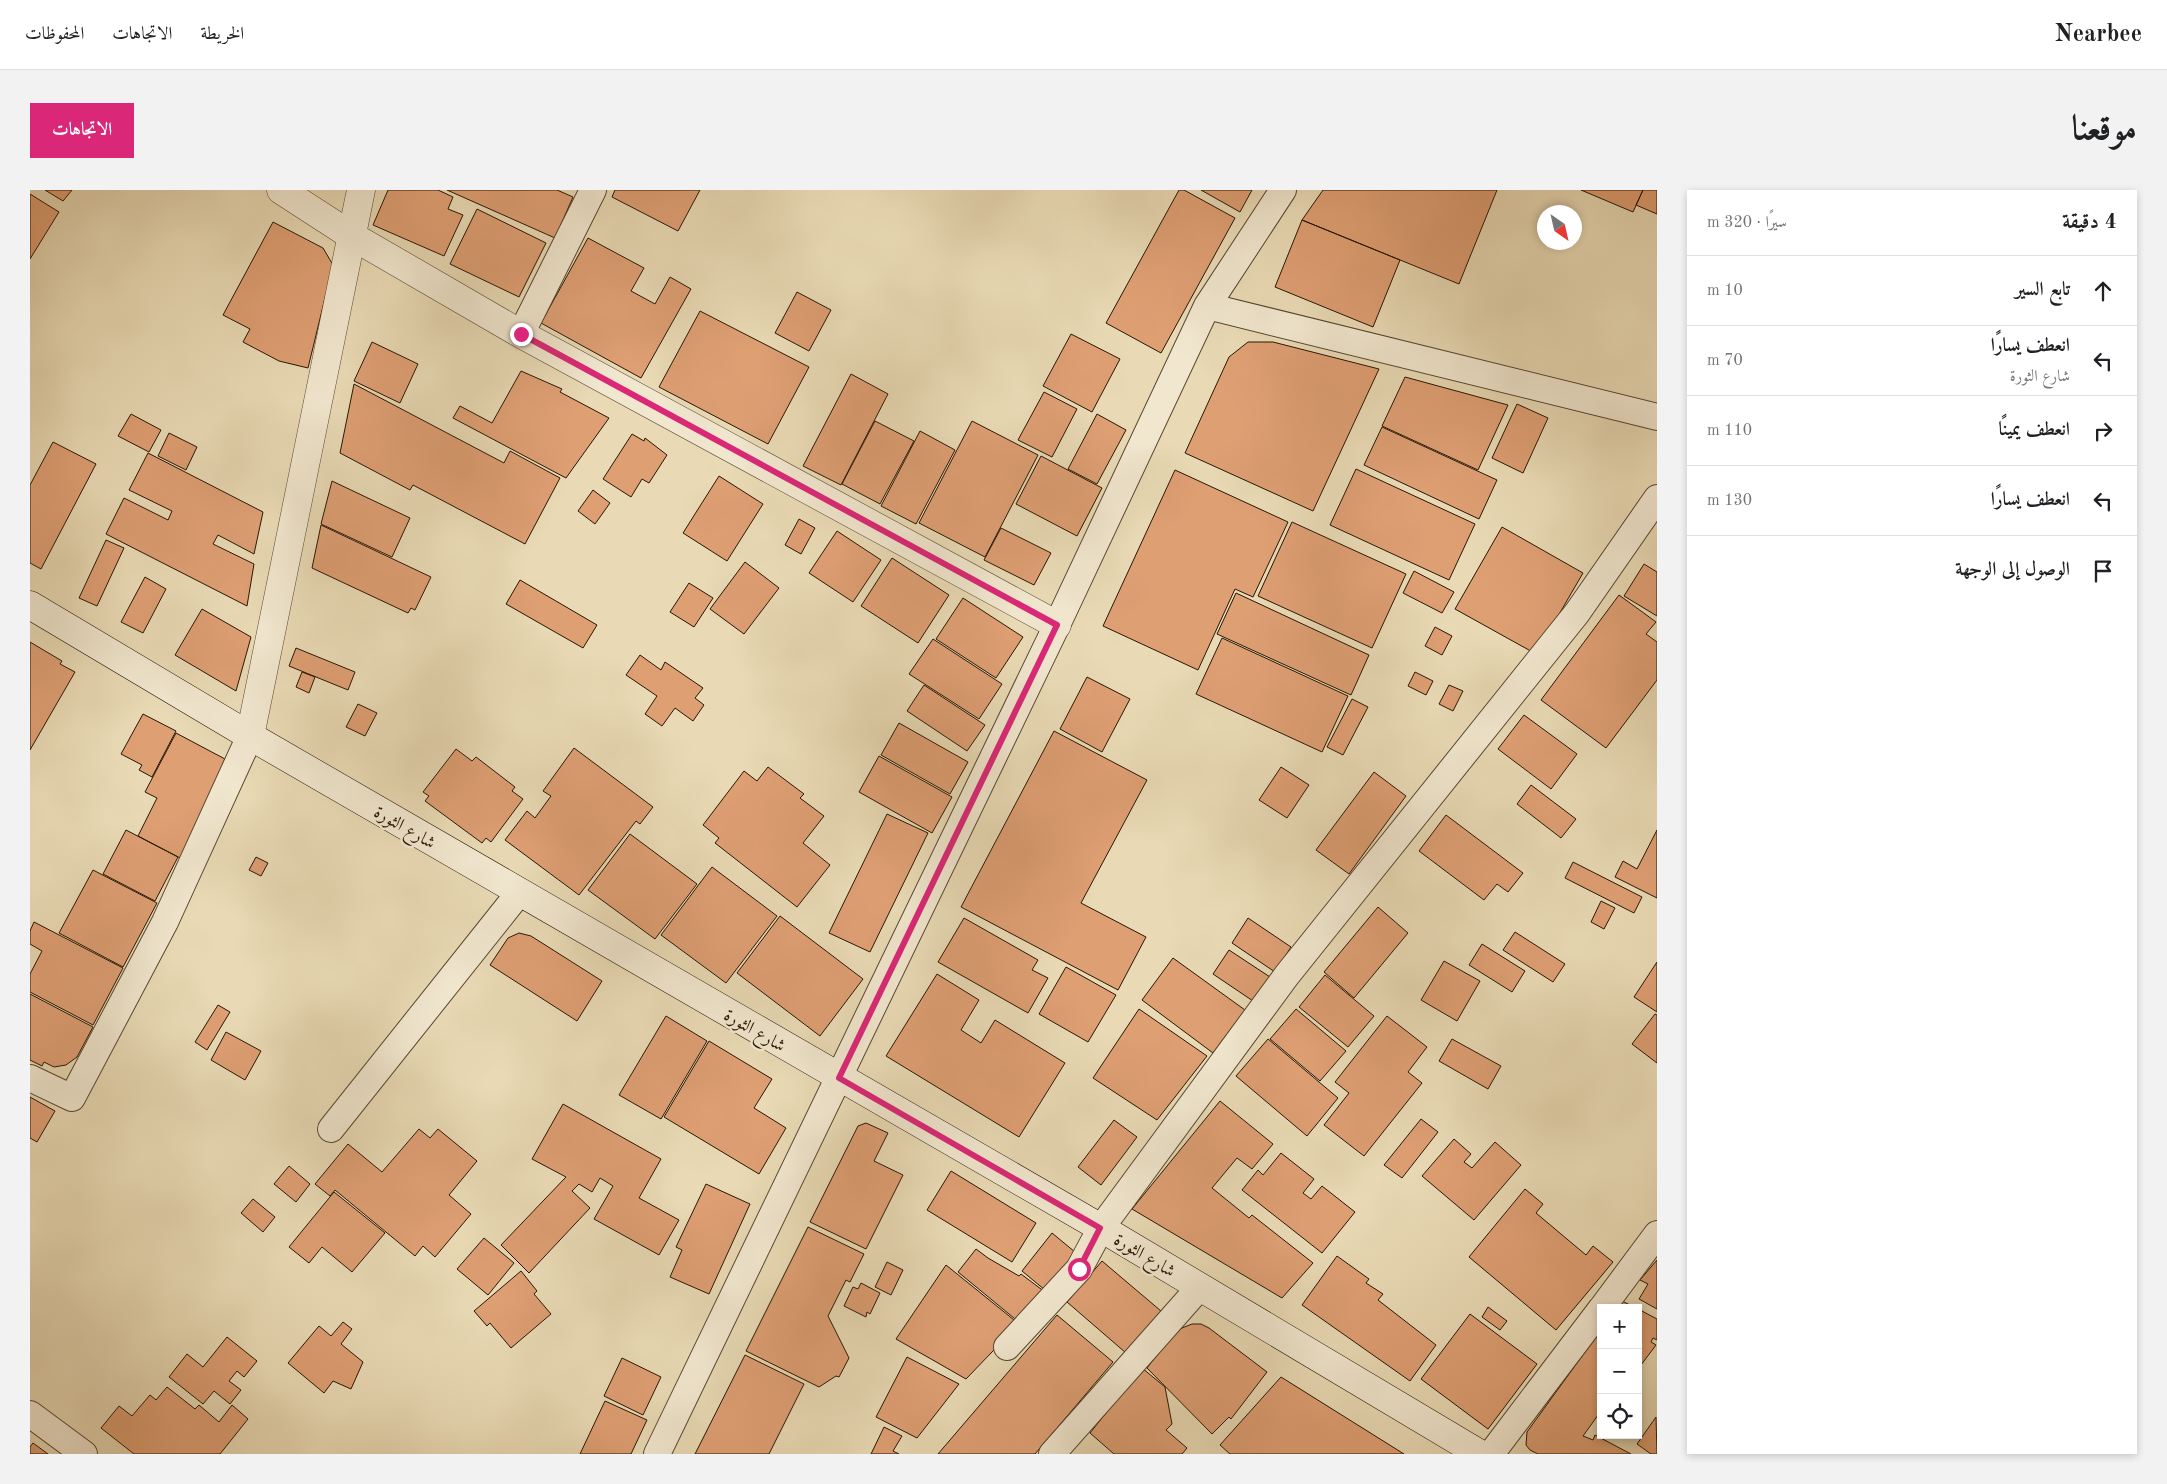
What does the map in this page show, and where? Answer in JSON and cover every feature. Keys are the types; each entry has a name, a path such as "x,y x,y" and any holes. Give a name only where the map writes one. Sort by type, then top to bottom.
{"main road":[{"path":"281,190 352,236 521,334 1057,625"},
{"path":"250,736 360,190"},
{"name":"شارع الثورة","path":"30,606 519,893 1100,1228 1468,1451"}],"street":[{"path":"521,334 593,190"},
{"path":"657,1454 1057,625 1207,306 1283,190"},
{"path":"1207,306 1657,417"},
{"path":"1007,1347 1079,1269 1100,1228 1287,974 1577,613 1657,498"},
{"path":"30,1078 72,1098 165,922 250,736"},
{"path":"331,1129 519,893"},
{"path":"1604,1304 1657,1234"},
{"path":"1052,1454 1199,1288"},
{"path":"1491,1454 1597,1313"},
{"path":"30,1414 84,1454"}],"building":[{"path":"45,190 72,190 63,201"},
{"path":"388,190 438,190 453,197 448,209 463,215 444,256 373,225"},
{"path":"447,190 557,190 573,197 555,238"},
{"path":"615,190 700,190 678,231 612,197"},
{"path":"1179,190 1184,190 1235,218 1161,353 1106,323"},
{"path":"1201,190 1252,190 1240,212"},
{"path":"1323,190 1497,190 1459,284 1302,220"},
{"path":"1581,190 1643,190 1633,212"},
{"path":"1643,190 1657,190 1657,214 1636,205"},
{"path":"30,194 59,212 30,259"},
{"path":"477,209 546,243 519,297 450,264"},
{"path":"1302,220 1400,260 1373,327 1275,287"},
{"path":"273,222 323,248 333,265 308,368 279,361 243,342 250,329 223,315"},
{"path":"588,238 644,268 631,291 655,304 670,277 691,289 641,378 541,323"},
{"path":"797,292 831,310 809,351 775,333"},
{"path":"700,311 809,367 768,444 659,387"},
{"path":"1071,334 1120,359 1092,412 1043,386"},
{"path":"372,342 418,364 400,403 354,381"},
{"path":"1248,342 1273,342 1379,369 1313,511 1185,453 1229,357"},
{"path":"521,371 562,389 560,392 609,418 566,478 453,418 460,406 492,423"},
{"path":"851,374 888,394 841,485 803,466"},
{"path":"1405,377 1508,405 1478,470 1382,426"},
{"path":"354,384 504,463 510,451 560,478 525,544 413,485 410,490 340,453"},
{"path":"1044,392 1077,409 1052,457 1018,440"},
{"path":"1517,404 1548,418 1523,473 1492,458"},
{"path":"131,414 161,430 149,452 118,436"},
{"path":"1097,414 1126,430 1097,484 1068,469"},
{"path":"875,421 914,441 880,504 842,484"},
{"path":"972,421 1038,455 985,557 919,523"},
{"path":"1382,427 1497,480 1479,519 1364,465"},
{"path":"920,431 955,450 916,524 881,506"},
{"path":"169,433 197,447 186,470 158,456"},
{"path":"632,434 644,441 645,438 667,455 649,483 642,479 631,497 603,479"},
{"path":"53,442 96,464 41,569 30,563 30,485"},
{"path":"148,453 263,512 254,554 218,535 213,544 254,564 247,606 106,534 124,498 168,520 172,511 129,490"},
{"path":"1041,456 1102,488 1077,536 1016,504"},
{"path":"1356,469 1475,524 1449,580 1330,525"},
{"path":"1175,470 1288,522 1253,597 1235,589 1198,670 1103,626"},
{"path":"719,476 763,504 727,561 683,533"},
{"path":"332,481 410,518 392,557 321,524"},
{"path":"593,490 610,503 595,524 578,511"},
{"path":"799,519 815,528 801,554 785,545"},
{"path":"1292,522 1406,574 1372,648 1258,596"},
{"path":"321,525 431,577 415,610 411,608 408,613 312,568"},
{"path":"1502,527 1583,573 1536,654 1455,609"},
{"path":"1001,528 1051,553 1034,585 984,560"},
{"path":"837,531 881,560 853,602 809,573"},
{"path":"106,540 124,548 97,606 79,598"},
{"path":"892,558 949,595 918,643 861,606"},
{"path":"745,562 779,588 744,634 710,609"},
{"path":"1644,564 1657,572 1657,616 1624,596"},
{"path":"1414,571 1454,592 1442,613 1403,593"},
{"path":"145,577 166,589 143,633 121,622"},
{"path":"520,580 597,625 583,648 506,604"},
{"path":"689,583 713,598 694,627 670,612"},
{"path":"1236,593 1369,655 1351,695 1217,634"},
{"path":"1619,595 1656,622 1646,634 1657,642 1657,680 1606,748 1541,700"},
{"path":"963,598 1023,637 996,678 936,639"},
{"path":"202,609 251,637 236,691 175,655"},
{"path":"1435,627 1452,636 1442,655 1425,646"},
{"path":"1222,638 1348,696 1322,752 1196,694"},
{"path":"933,639 1002,684 979,719 909,674"},
{"path":"30,642 62,661 60,664 75,672 30,750"},
{"path":"296,648 355,672 348,690 289,666"},
{"path":"640,655 661,670 665,662 703,688 695,698 704,705 693,721 675,708 662,726 645,714 657,696 626,675"},
{"path":"302,672 315,677 309,693 296,687"},
{"path":"1415,672 1433,681 1426,695 1408,686"},
{"path":"1087,677 1130,699 1102,752 1060,729"},
{"path":"924,685 985,725 967,751 907,711"},
{"path":"1449,685 1463,691 1453,711 1439,704"},
{"path":"1352,699 1368,707 1343,755 1327,747"},
{"path":"358,704 377,713 365,736 346,727"},
{"path":"143,714 176,731 152,777 139,770 142,765 121,754"},
{"path":"1524,715 1577,754 1551,789 1498,749"},
{"path":"899,723 968,762 950,794 881,755"},
{"path":"1054,731 1147,780 1081,903 1146,937 1118,990 961,907"},
{"path":"176,733 225,759 182,859 138,836 157,798 145,792"},
{"path":"574,748 653,807 640,824 636,821 579,895 505,840 527,811 535,818 551,796 543,791"},
{"path":"456,749 472,761 476,757 515,787 512,791 523,799 491,842 486,838 482,843 425,801 429,796 423,792"},
{"path":"879,756 952,797 932,833 859,792"},
{"path":"768,767 804,794 800,798 824,816 803,843 830,865 797,907 715,843 719,838 703,825 744,771 757,781"},
{"path":"1281,767 1309,785 1287,818 1259,800"},
{"path":"1374,772 1406,796 1349,874 1316,850"},
{"path":"1531,785 1576,819 1561,838 1517,804"},
{"path":"887,814 928,833 870,952 829,933"},
{"path":"1446,815 1523,873 1508,892 1497,884 1484,900 1419,851"},
{"path":"126,830 178,857 155,901 103,874"},
{"path":"1657,830 1657,898 1615,877 1623,861 1637,869"},
{"path":"630,834 697,884 655,939 588,890"},
{"path":"256,857 268,863 261,876 249,870"},
{"path":"1573,862 1642,897 1634,913 1565,878"},
{"path":"712,867 777,916 726,983 661,935"},
{"path":"93,870 157,903 123,967 59,933"},
{"path":"1601,901 1615,908 1604,929 1591,922"},
{"path":"1378,907 1408,933 1354,998 1324,972"},
{"path":"780,916 863,979 820,1036 737,973"},
{"path":"964,918 1038,960 1032,970 1048,978 1028,1013 938,962"},
{"path":"1248,918 1291,947 1275,972 1232,943"},
{"path":"34,922 123,968 93,1025 30,992 30,974 42,951 30,944 30,931"},
{"path":"1515,932 1565,964 1553,982 1503,950"},
{"path":"519,933 531,936 602,981 577,1021 490,965 508,938"},
{"path":"1482,944 1525,971 1512,992 1469,965"},
{"path":"1229,950 1270,977 1253,1001 1213,974"},
{"path":"1173,958 1245,1010 1213,1053 1142,1000"},
{"path":"1444,961 1480,981 1457,1021 1421,1000"},
{"path":"1657,962 1657,1012 1634,997"},
{"path":"1066,967 1116,995 1088,1042 1039,1014"},
{"path":"937,974 979,1000 961,1030 981,1043 995,1020 1065,1063 1019,1137 886,1056"},
{"path":"1325,975 1374,1016 1348,1047 1299,1007"},
{"path":"30,994 93,1027 77,1057 66,1065 54,1067 44,1062 42,1066 30,1060"},
{"path":"218,1005 230,1012 207,1050 195,1042"},
{"path":"1139,1009 1207,1056 1157,1120 1093,1078"},
{"path":"1296,1009 1346,1051 1320,1081 1270,1039"},
{"path":"1655,1014 1657,1015 1657,1063 1632,1044"},
{"path":"666,1016 707,1041 661,1119 619,1095"},
{"path":"1387,1016 1427,1047 1408,1072 1422,1083 1364,1156 1324,1125 1349,1093 1335,1082"},
{"path":"226,1032 261,1051 245,1080 211,1060"},
{"path":"1268,1039 1338,1098 1307,1136 1236,1076"},
{"path":"1452,1039 1501,1066 1488,1089 1439,1061"},
{"path":"709,1041 772,1079 754,1108 786,1128 759,1174 664,1117"},
{"path":"30,1097 55,1111 37,1142 30,1138"},
{"path":"1220,1101 1273,1144 1252,1169 1237,1158 1212,1188 1249,1218 1252,1215 1313,1263 1282,1298 1132,1209"},
{"path":"563,1104 661,1159 639,1198 679,1220 659,1255 594,1219 613,1186 600,1178 592,1192 579,1184 572,1191 590,1208 529,1273 501,1245 566,1177 532,1159"},
{"path":"1421,1119 1438,1132 1402,1178 1384,1165"},
{"path":"1114,1120 1137,1137 1101,1185 1078,1167"},
{"path":"866,1123 888,1133 874,1161 903,1175 866,1249 810,1222 858,1126"},
{"path":"419,1129 430,1138 438,1129 477,1161 449,1195 471,1214 435,1257 423,1246 415,1256 335,1190 330,1196 315,1184 348,1144 382,1172"},
{"path":"1454,1139 1471,1154 1464,1162 1472,1168 1495,1142 1521,1165 1474,1220 1422,1176"},
{"path":"1281,1153 1314,1179 1303,1193 1311,1199 1322,1186 1355,1212 1322,1253 1242,1190 1258,1170 1263,1175"},
{"path":"289,1166 310,1184 296,1202 274,1184"},
{"path":"951,1171 1036,1223 1012,1262 927,1210"},
{"path":"706,1184 750,1204 709,1294 670,1277 682,1250 676,1247"},
{"path":"1525,1189 1543,1204 1536,1213 1586,1255 1593,1246 1613,1262 1556,1330 1469,1257"},
{"path":"334,1192 385,1233 352,1272 322,1247 309,1263 289,1247"},
{"path":"253,1199 275,1217 263,1232 241,1213"},
{"path":"808,1227 864,1254 850,1282 846,1280 828,1316 849,1358 839,1377 836,1376 819,1387 746,1351"},
{"path":"1052,1233 1081,1257 1051,1295 1022,1271"},
{"path":"484,1238 514,1263 488,1295 457,1269"},
{"path":"976,1249 1019,1276 1021,1274 1045,1292 1020,1323 958,1272"},
{"path":"1337,1256 1369,1279 1366,1283 1383,1294 1378,1300 1436,1345 1410,1381 1302,1305"},
{"path":"1657,1260 1657,1309 1639,1299 1648,1284 1640,1280"},
{"path":"1102,1261 1161,1311 1126,1353 1067,1302"},
{"path":"887,1262 903,1270 891,1295 875,1287"},
{"path":"946,1265 1019,1324 966,1379 896,1339"},
{"path":"521,1271 537,1291 534,1294 551,1314 511,1348 490,1323 487,1326 474,1311"},
{"path":"861,1283 880,1293 870,1314 867,1312 866,1317 844,1306 853,1287 858,1289"},
{"path":"1488,1307 1507,1321 1500,1330 1482,1317"},
{"path":"1642,1311 1657,1319 1657,1340 1653,1338 1651,1342 1656,1345 1642,1364"},
{"path":"1470,1314 1537,1364 1488,1429 1421,1379"},
{"path":"1057,1315 1113,1362 1035,1454 938,1454"},
{"path":"343,1322 352,1329 341,1344 363,1362 351,1389 333,1381 324,1393 288,1363 319,1326 331,1336"},
{"path":"1192,1324 1201,1324 1209,1328 1267,1372 1231,1419 1229,1417 1212,1434 1147,1368 1172,1336 1182,1328"},
{"path":"1597,1336 1597,1417 1583,1436 1593,1440 1595,1435 1597,1439 1603,1439 1631,1454 1538,1454 1530,1450 1526,1445 1527,1432"},
{"path":"227,1337 257,1361 244,1377 237,1371 229,1381 241,1390 230,1404 214,1391 203,1404 169,1377 187,1354 203,1367"},
{"path":"745,1355 804,1384 769,1454 695,1454"},
{"path":"907,1357 959,1384 917,1438 876,1417"},
{"path":"622,1358 661,1377 643,1415 604,1396"},
{"path":"1142,1368 1165,1387 1172,1424 1166,1430 1187,1448 1182,1454 1114,1454 1090,1433"},
{"path":"1281,1377 1404,1454 1230,1454 1220,1445"},
{"path":"167,1387 195,1409 199,1405 219,1422 232,1405 248,1419 220,1454 134,1454 101,1428 119,1406 132,1416 150,1395 156,1400"},
{"path":"605,1401 647,1420 631,1454 580,1454"},
{"path":"1656,1417 1657,1454 1651,1454 1637,1444"},
{"path":"884,1427 902,1436 893,1451 899,1454 871,1454"},
{"path":"33,1443 48,1454 30,1454 30,1447"}],"route":[{"path":"521,334 1057,625 839,1078 1100,1228 1079,1269"}]}
